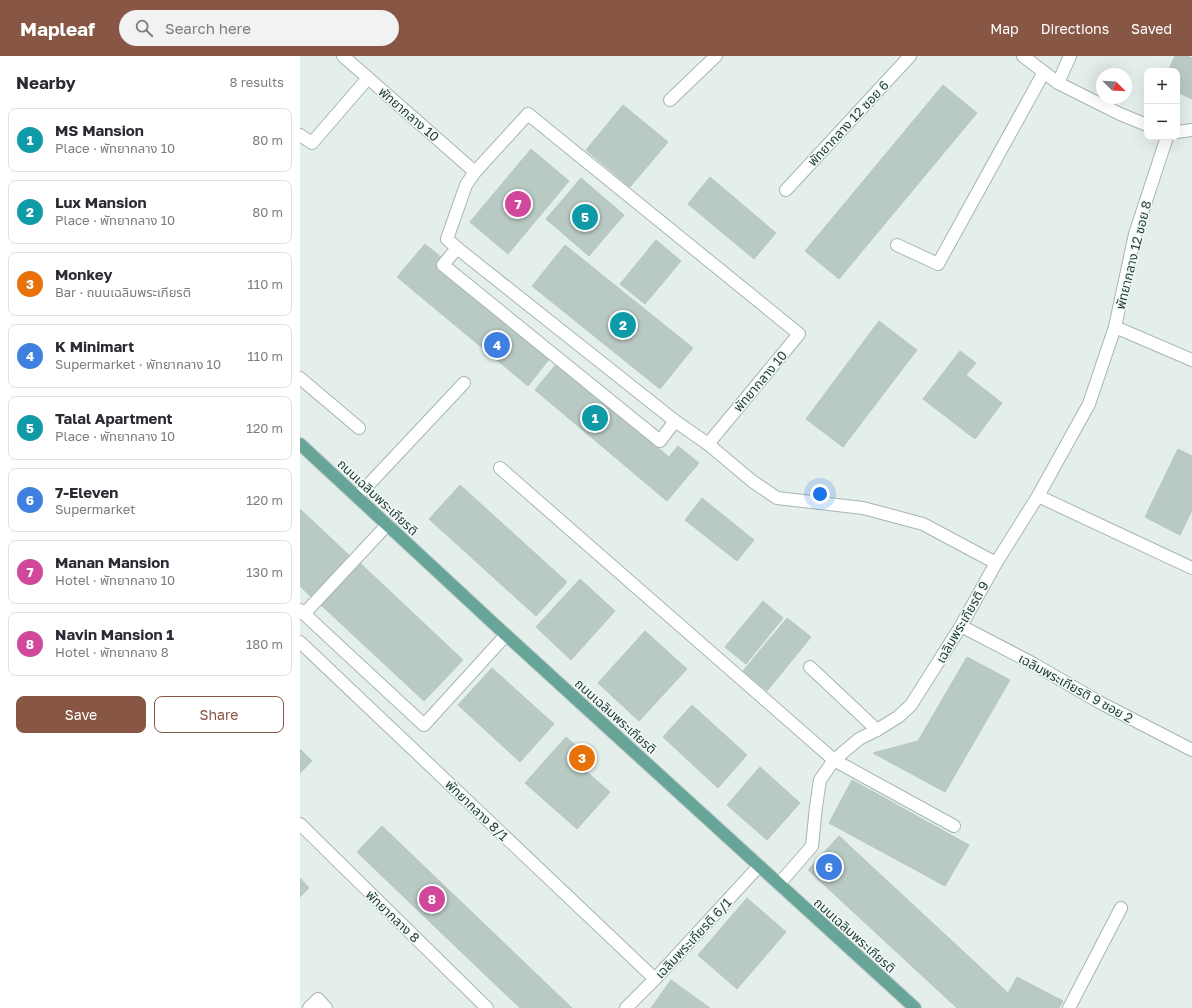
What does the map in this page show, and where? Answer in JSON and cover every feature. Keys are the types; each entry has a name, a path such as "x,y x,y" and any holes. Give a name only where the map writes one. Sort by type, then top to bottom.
{"main road":[{"name":"ถนนเฉลิมพระเกียรติ","path":"300,444 506,635 915,1008"}],"street":[{"name":"พัทยากลาง 10","path":"343,56 475,172"},
{"path":"670,100 716,56"},
{"name":"พัทยากลาง 12 ซอย 6","path":"786,190 910,56"},
{"path":"1023,56 1058,83 1120,114 1144,124"},
{"path":"1058,83 1070,56"},
{"path":"897,245 938,264 1044,72"},
{"path":"300,135 312,143 368,78"},
{"name":"พัทยากลาง 10","path":"528,114 799,334 708,444 675,421 457,248 447,239 466,185 475,172 528,114"},
{"path":"1180,132 1192,130"},
{"name":"พัทยากลาง 12 ซอย 8","path":"1115,327 1135,234 1166,140"},
{"path":"457,248 444,265 660,441 675,421"},
{"path":"1115,327 1192,360"},
{"name":"เฉลิมพระเกียรติ 9","path":"779,884 812,846 820,780 834,760 859,739 898,717 911,705 961,626 996,563 1038,496 1090,404 1115,327"},
{"path":"302,383 359,428"},
{"path":"357,497 464,383"},
{"path":"708,444 752,481 777,498 863,508 923,524 996,563"},
{"path":"500,468 834,760 954,826"},
{"path":"1038,496 1192,568"},
{"path":"387,525 302,612 424,725 506,635"},
{"name":"เฉลิมพระเกียรติ 9 ซอย 2","path":"961,626 1032,663 1099,702 1192,750"},
{"name":"พัทยากลาง 8/1","path":"300,642 655,979"},
{"path":"810,667 877,730"},
{"name":"พัทยากลาง 8","path":"300,824 487,1008"},
{"name":"เฉลิมพระเกียรติ 6/1","path":"626,1008 655,979 759,866"},
{"path":"1070,1008 1121,908"},
{"path":"309,1008 318,999 326,1008"}],"building":[{"path":"1175,56 1187,56 1192,58 1192,99 1180,93 1180,68 1169,68"},
{"path":"943,85 977,113 839,279 805,251"},
{"path":"623,105 668,142 630,187 586,150"},
{"path":"531,149 569,181 508,254 470,222"},
{"path":"710,177 776,233 754,259 688,204"},
{"path":"581,178 624,215 589,256 546,219"},
{"path":"656,240 681,261 645,304 620,284"},
{"path":"425,244 550,358 528,386 397,277"},
{"path":"565,245 693,348 660,389 532,286"},
{"path":"879,321 917,350 843,447 806,419"},
{"path":"960,351 976,363 966,375 1002,403 975,439 923,399"},
{"path":"557,363 669,457 678,446 699,463 667,501 535,390"},
{"path":"1178,449 1192,456 1192,510 1180,535 1145,517"},
{"path":"460,485 567,582 536,616 429,519"},
{"path":"702,498 754,540 737,561 685,520"},
{"path":"300,509 351,557 312,598 300,586"},
{"path":"360,563 463,660 424,701 321,605"},
{"path":"580,579 615,611 571,660 536,627"},
{"path":"763,601 783,618 746,664 725,647"},
{"path":"787,618 811,637 767,691 743,671"},
{"path":"645,631 687,669 639,721 598,683"},
{"path":"967,657 1010,680 945,792 873,753 918,741"},
{"path":"492,668 554,724 520,762 458,705"},
{"path":"692,705 747,755 718,788 663,737"},
{"path":"566,737 589,756 580,766 610,792 577,829 525,783"},
{"path":"300,749 312,761 300,773"},
{"path":"760,767 800,803 767,840 727,805"},
{"path":"852,780 969,845 945,886 829,823"},
{"path":"382,826 572,1008 520,1008 455,946 357,852"},
{"path":"839,836 1008,993 1000,1008 957,1008 808,870"},
{"path":"300,878 309,888 300,897"},
{"path":"747,898 786,932 737,989 698,955"},
{"path":"1017,977 1063,1001 1059,1008 1000,1008"},
{"path":"671,980 710,1008 651,1008"}],"place":[{"name":"Manan Mansion","path":"518,204"},
{"name":"Talal Apartment","path":"585,217"},
{"name":"Lux Mansion","path":"623,325"},
{"name":"K Minimart","path":"497,345"},
{"name":"MS Mansion","path":"595,418"},
{"name":"Monkey","path":"582,758"},
{"name":"7-Eleven","path":"829,867"},
{"name":"Navin Mansion 1","path":"432,899"}]}
